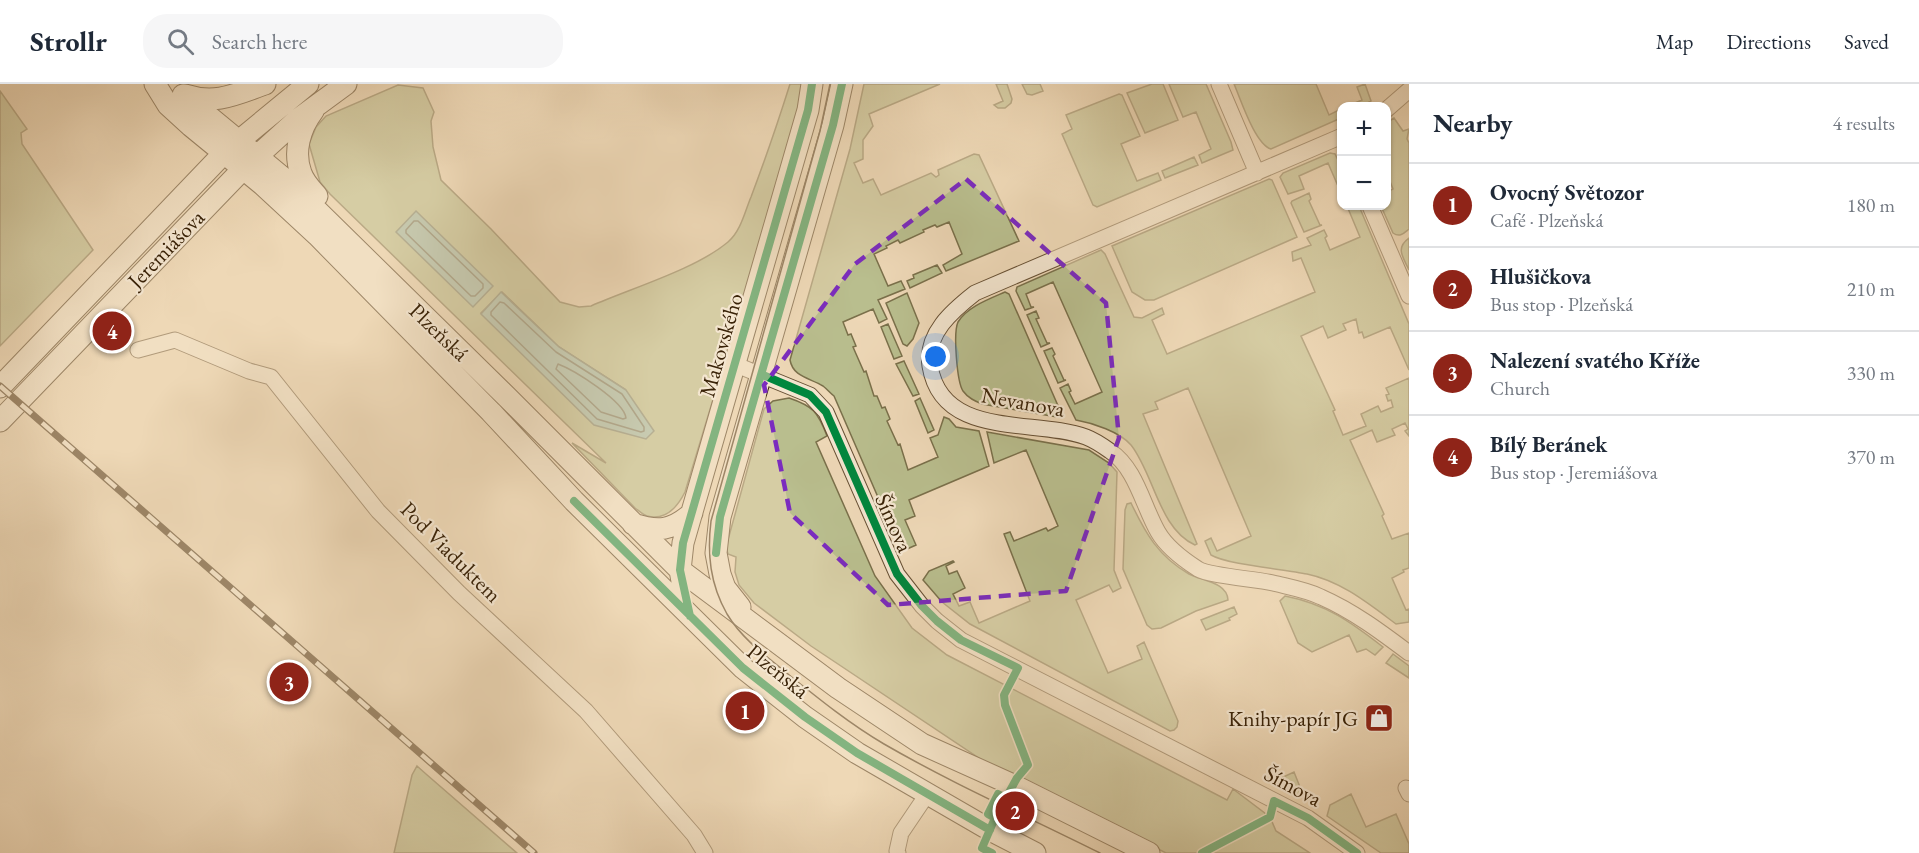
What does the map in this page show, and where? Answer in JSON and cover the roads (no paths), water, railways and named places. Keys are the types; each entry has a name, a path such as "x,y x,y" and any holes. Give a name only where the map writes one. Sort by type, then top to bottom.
{"main road":[{"path":"183,95 201,101 228,97 265,84"},
{"path":"346,84 314,92 299,140 298,158 300,172 357,250"},
{"name":"Makovského","path":"690,616 680,570 682,543 808,110 812,84"},
{"path":"763,631 725,588 716,553 720,517 763,375 842,84"},
{"name":"Plzeňská","path":"157,86 183,95 231,147"},
{"name":"Plzeňská","path":"157,86 168,105 250,162 317,235 642,568 743,668 857,753 990,831 1035,853"},
{"name":"Jeremiášova","path":"0,387 231,147 314,92"},
{"name":"Jeremiášova","path":"0,421 250,162 297,120 314,92"},
{"name":"Plzeňská","path":"250,162 287,181 680,570 838,688 922,744 1013,785 1149,853"},
{"path":"632,524 650,530 668,528 678,525 692,513"},
{"path":"642,568 680,570 694,567 716,553"}],"street":[{"path":"1220,84 1257,172"},
{"path":"1391,106 1409,90"},
{"name":"Nevanova","path":"1337,138 975,293 945,319 931,343 929,364 934,383 945,400 961,413 997,424 1062,432 1087,438 1112,452 1129,471 1159,534 1178,554 1200,570 1272,583 1320,596 1363,619 1409,653"},
{"path":"1372,210 1409,296"},
{"name":"Pod Viaduktem","path":"138,350 175,340 271,377 378,512 459,592 586,711 694,836 705,853"},
{"name":"Šímova","path":"734,364 810,394 822,407 897,574 922,606 961,640 1308,818 1357,853"},
{"path":"898,853 901,834 927,793"}],"water":[{"path":"416,211 493,286 473,307 396,232"},
{"path":"501,292 559,347 626,390 654,431 646,439 594,425 481,314"}],"tram line":[{"path":"830,84 820,131 711,521 709,545 711,569 721,603 733,623 763,654 859,728 937,773 1100,853"}],"railway":[{"path":"0,386 534,853"}],"place":[{"name":"Bílý Beránek","path":"112,331"},
{"name":"Nalezení svatého Kříže","path":"289,682"},
{"name":"Ovocný Světozor","path":"745,711"},
{"name":"Knihy-papír JG","path":"1379,718"},
{"name":"Hlušičkova","path":"1015,811"}]}
